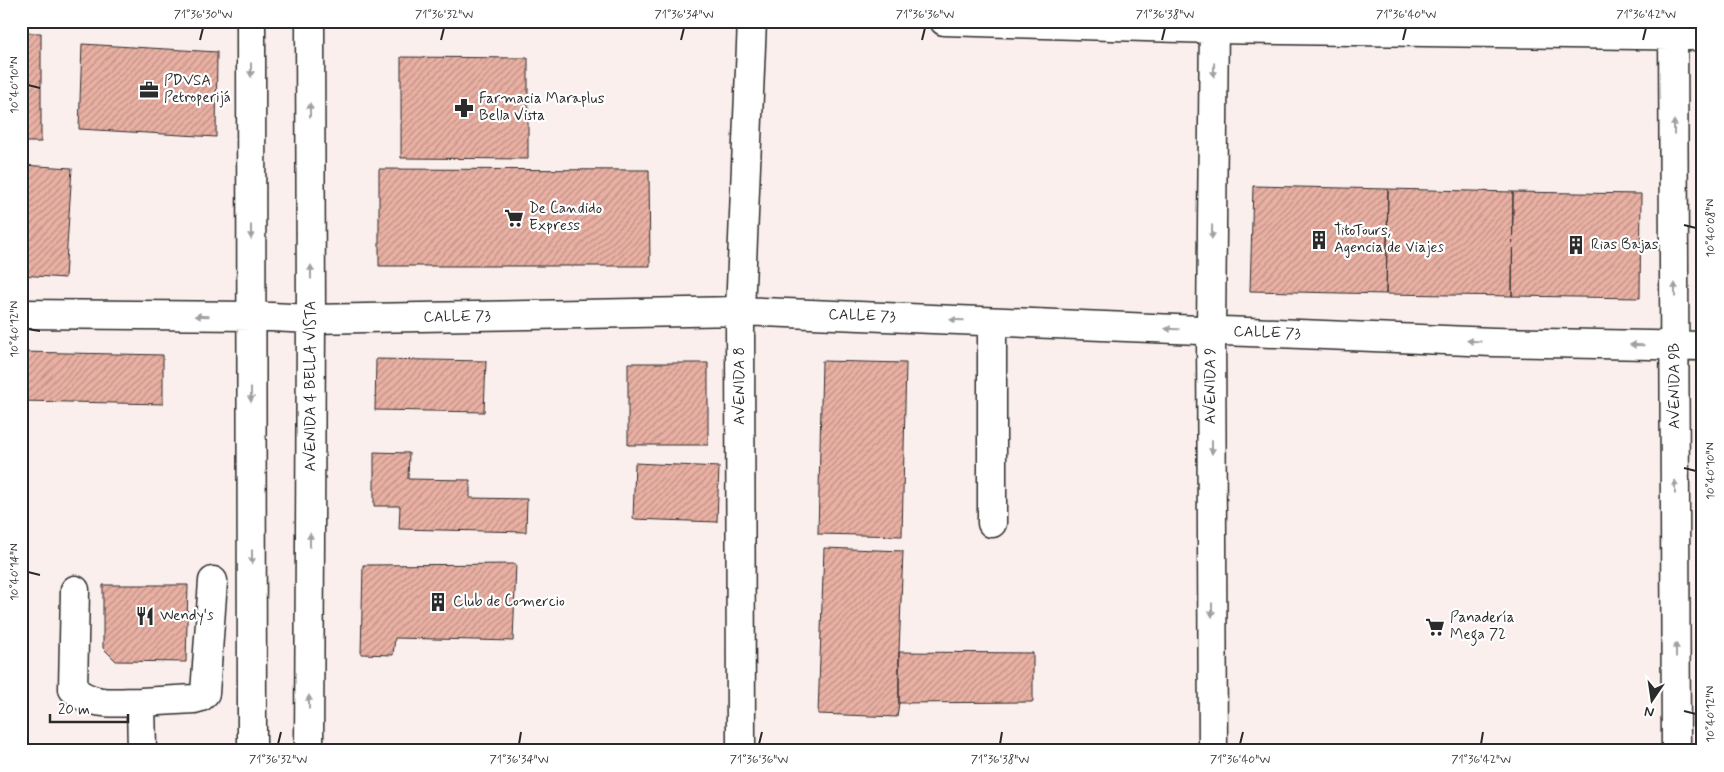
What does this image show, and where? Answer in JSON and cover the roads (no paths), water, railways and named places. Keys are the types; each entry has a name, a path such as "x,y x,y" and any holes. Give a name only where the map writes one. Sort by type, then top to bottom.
{"street":[{"path":"250,21 252,751"},
{"name":"AVENIDA 4 BELLA VISTA","path":"309,751 310,21"},
{"name":"AVENIDA 8","path":"741,751 740,311 752,21"},
{"path":"944,21 1673,28 1703,36"},
{"name":"AVENIDA 9","path":"1213,751 1211,330 1214,25"},
{"name":"AVENIDA 9B","path":"1673,28 1676,751"},
{"name":"CALLE 73","path":"21,314 251,316 311,319 740,311 1493,342 1703,346"},
{"path":"992,322 992,523"},
{"path":"75,590 73,689 82,697 92,701 141,702 194,699 201,697 205,693 213,581"},
{"path":"141,702 142,751"}],"place":[{"name":"PDVSA Petroperijá","path":"149,90"},
{"name":"Farmacia Maraplus Bella Vista","path":"464,108"},
{"name":"De Candido Express","path":"514,218"},
{"name":"TitoTours, Agencia de Viajes","path":"1319,240"},
{"name":"Rias Bajas","path":"1576,245"},
{"name":"Club de Comercio","path":"438,602"},
{"name":"Wendy's","path":"145,616"},
{"name":"Panadería Mega 72","path":"1435,627"}]}
